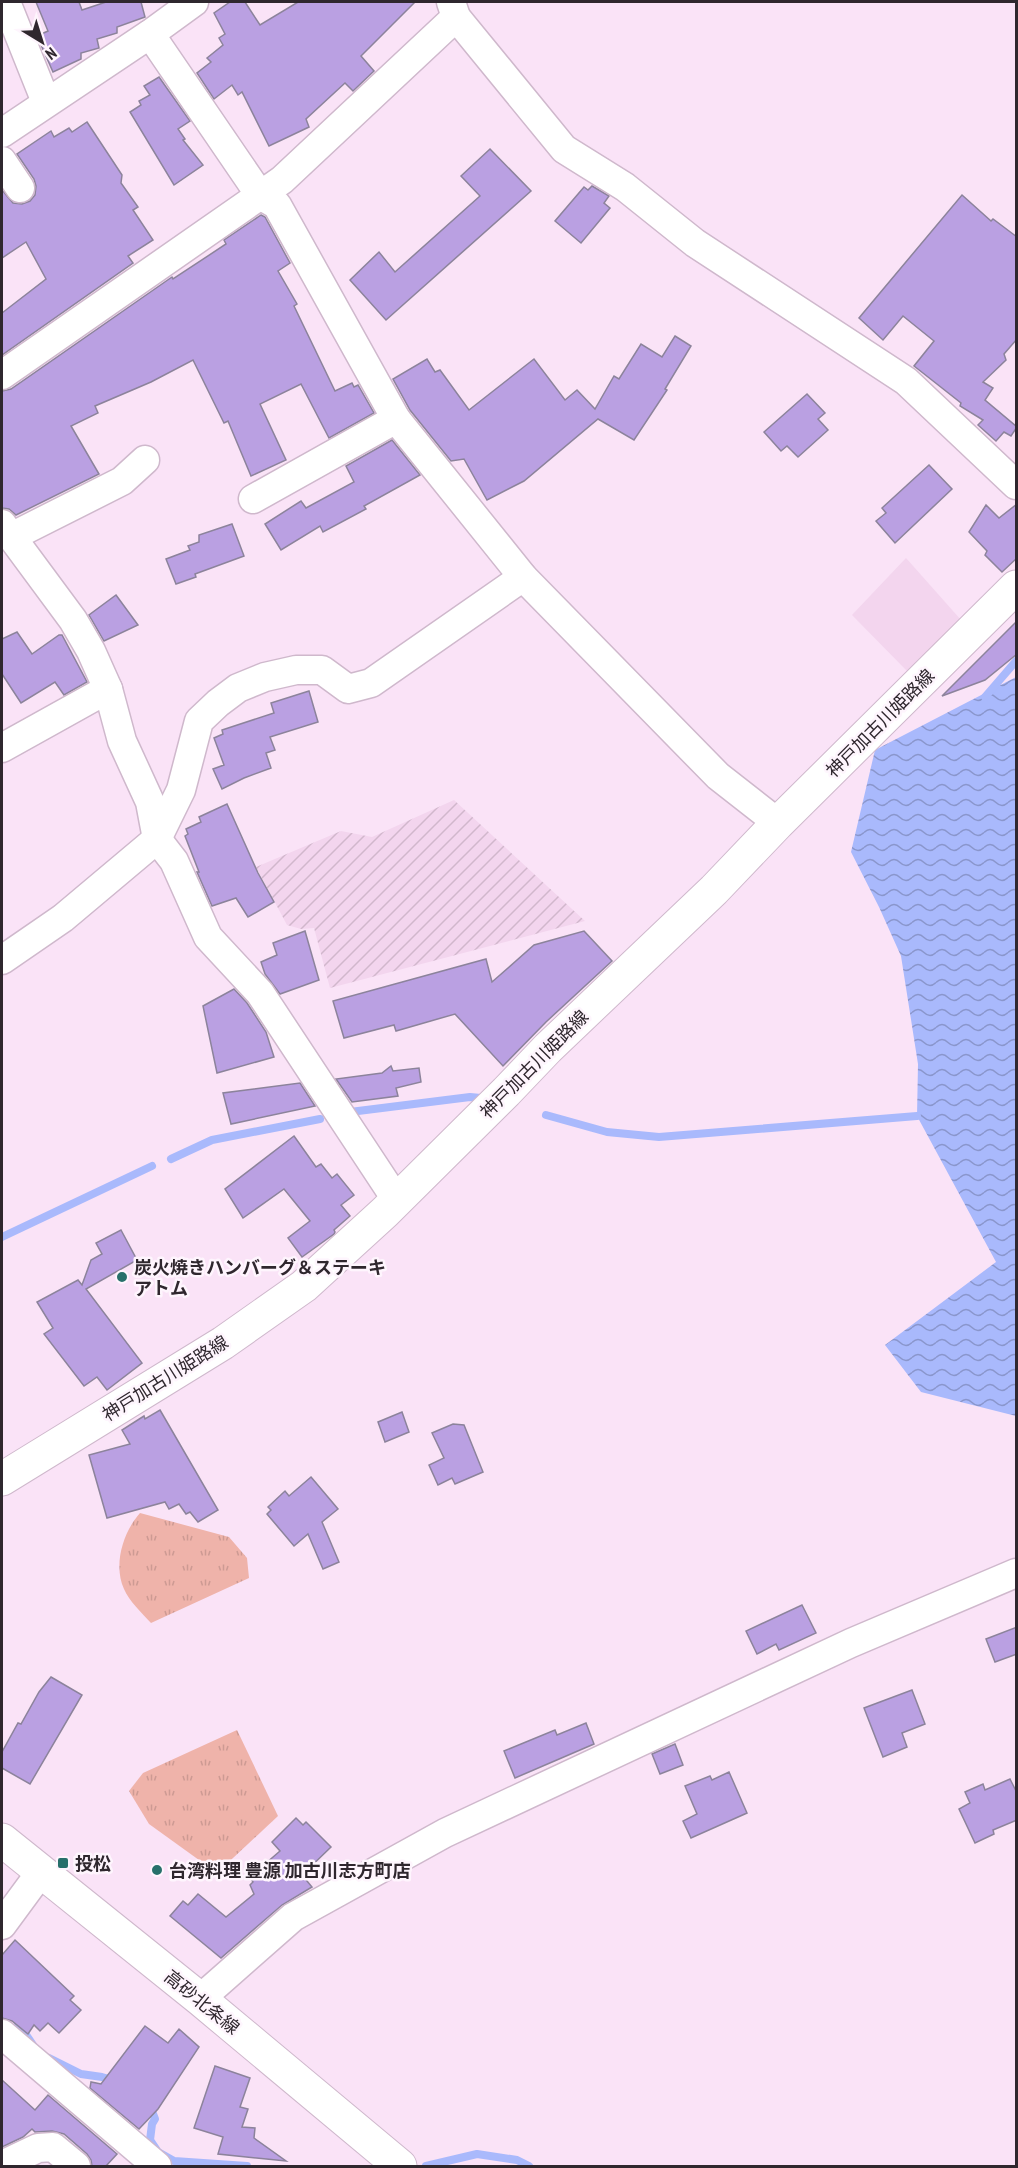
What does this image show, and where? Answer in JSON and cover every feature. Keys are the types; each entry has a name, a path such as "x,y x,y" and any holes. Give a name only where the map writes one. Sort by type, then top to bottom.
{"main road":[{"name":"神戸加古川姫路線","path":"2,1479 223,1343 295,1292 377,1219 548,1048 714,890 778,823 1017,587"},
{"name":"高砂北条線","path":"2,1840 200,1999 398,2165"}],"street":[{"path":"6,2 46,102"},
{"path":"2,133 161,18 194,2"},
{"path":"2,375 282,180 453,9 564,148 625,187 695,243 906,381 1017,485"},
{"path":"161,18 260,195 277,205 396,419 523,577 718,776 778,823"},
{"path":"2,141 7,150 2,159 20,188"},
{"path":"253,499 396,419"},
{"path":"145,460 122,481 6,531 74,620 91,651 108,689 122,741 150,802 157,839 174,861 208,937 260,993 396,1199"},
{"path":"2,960 63,918 157,839 181,790 199,721 238,688 265,677 296,670 322,670 348,689 362,686 523,577"},
{"path":"2,748 108,689"},
{"path":"200,1999 293,1917 445,1833 851,1643 1017,1573"},
{"path":"2,1925 8,1913 41,1872"},
{"path":"2,2034 157,2166"},
{"path":"2,2165 38,2148 53,2147 76,2166"}],"shaded area":[{"path":"906,558 961,620 909,673 852,615"},
{"path":"454,800 585,921 330,988 314,928 301,929 287,925 256,867 341,831 372,837"}],"green space":[{"path":"140,1513 229,1537 247,1558 249,1578 151,1623 126,1593 119,1570 125,1539"},
{"path":"237,1730 278,1816 217,1873 149,1824 129,1791 143,1773"}],"water":[{"path":"1016,677 1016,1416 921,1392 885,1345 996,1262 917,1116 918,1064 901,956 851,852 875,750"}],"building":[{"path":"36,2 79,2 82,10 106,2 141,2 145,17 117,27 117,33 97,39 99,48 81,53 81,59 53,72 37,36 48,31"},
{"path":"230,2 245,2 260,25 298,2 415,2 361,56 374,71 353,91 345,83 306,119 309,127 269,146 242,92 238,95 232,85 214,99 197,73 211,62 207,58 223,45 219,38 225,34 214,13"},
{"path":"159,77 190,121 178,129 185,139 183,140 203,165 174,185 130,112 141,105 139,101 150,95 144,86"},
{"path":"87,122 122,175 121,183 138,207 133,210 153,240 128,256 133,263 2,355 2,313 46,279 26,242 2,258 2,190 13,203 22,204 30,201 35,195 36,186 34,179 17,154 51,131 54,137 69,128 72,132"},
{"path":"490,149 531,191 386,320 350,280 379,252 395,272 480,196 461,176"},
{"path":"592,186 609,196 604,203 610,208 581,243 555,221 584,187 588,190"},
{"path":"962,195 991,221 993,219 1017,237 1017,339 1004,354 1006,360 983,382 993,388 985,400 1017,427 1011,436 1004,432 996,441 978,425 983,420 960,406 961,403 914,366 934,341 903,316 883,340 859,318"},
{"path":"261,215 265,217 290,263 278,271 297,304 294,306 335,391 352,383 354,387 358,385 374,413 329,438 301,384 260,404 286,460 251,476 228,421 224,423 193,360 151,382 95,406 98,413 71,426 99,474 16,515 9,509 2,508 2,391 11,389 172,277 173,279 226,244 224,240"},
{"path":"675,336 691,346 665,389 667,390 634,440 598,419 524,481 487,500 464,459 451,461 410,410 393,379 427,359 435,372 440,370 469,410 534,359 565,400 577,390 595,409 614,376 619,379 641,344 662,357"},
{"path":"807,394 825,413 818,419 828,430 798,457 787,446 781,451 764,432"},
{"path":"392,440 420,475 364,506 366,509 323,532 320,526 281,550 265,524 301,501 306,508 354,482 346,466"},
{"path":"929,465 952,489 895,543 876,521 886,513 882,508"},
{"path":"1017,504 1017,558 1002,572 985,555 987,551 969,532 986,505 999,518"},
{"path":"232,524 244,556 195,574 196,577 176,584 166,559 190,550 188,546 199,542 199,535"},
{"path":"116,595 138,625 104,641 89,615"},
{"path":"1017,621 1017,654 985,680 942,696"},
{"path":"17,632 32,654 62,635 87,682 64,695 55,682 21,703 2,674 2,639"},
{"path":"309,691 318,722 270,737 275,750 266,753 271,768 222,789 213,769 224,765 214,738 223,734 222,730 274,713 271,703"},
{"path":"227,804 258,873 274,902 248,917 236,898 212,906 185,836 188,834 186,829 201,822 199,817"},
{"path":"305,931 319,980 280,994 265,974 261,962 277,955 273,943"},
{"path":"584,931 612,961 546,1022 503,1066 455,1014 396,1031 394,1025 344,1038 333,1001 486,959 492,982 534,945"},
{"path":"234,989 247,1003 266,1032 274,1057 217,1073 203,1006"},
{"path":"391,1066 393,1071 419,1068 421,1082 396,1088 398,1096 352,1102 336,1079 382,1073"},
{"path":"300,1083 315,1106 231,1124 223,1093"},
{"path":"294,1136 316,1167 321,1164 332,1178 337,1174 354,1195 341,1205 350,1216 334,1230 334,1234 302,1257 288,1238 310,1221 284,1189 243,1218 225,1189"},
{"path":"121,1230 137,1260 86,1289 142,1363 107,1390 97,1377 84,1386 44,1334 53,1328 37,1302 78,1280 82,1285 91,1260 102,1254 96,1243"},
{"path":"160,1410 218,1510 198,1522 190,1512 186,1514 179,1504 169,1509 165,1502 107,1518 89,1455 130,1444 122,1430 144,1416 145,1419"},
{"path":"402,1412 409,1432 385,1442 378,1422"},
{"path":"453,1424 464,1425 483,1472 455,1484 452,1478 438,1485 429,1465 444,1458 432,1433"},
{"path":"311,1477 338,1509 322,1522 339,1562 323,1569 308,1534 294,1546 267,1514 271,1510 268,1507 285,1491 289,1496"},
{"path":"802,1605 816,1633 779,1650 776,1644 757,1654 746,1631"},
{"path":"1017,1627 1017,1654 995,1662 986,1639"},
{"path":"51,1677 82,1695 30,1784 2,1768 2,1752 18,1723 21,1724 39,1692"},
{"path":"912,1690 925,1724 902,1733 907,1747 883,1757 864,1708"},
{"path":"586,1723 594,1744 515,1778 504,1751 555,1730 557,1735"},
{"path":"675,1744 683,1765 660,1774 652,1754"},
{"path":"729,1772 747,1813 691,1838 683,1821 697,1814 685,1786 710,1776 712,1780"},
{"path":"1010,1779 1017,1793 1017,1820 993,1830 994,1834 975,1843 959,1809 970,1803 965,1792 983,1784 985,1790"},
{"path":"296,1818 303,1825 306,1822 331,1847 302,1875 312,1887 282,1905 221,1958 170,1916 183,1901 188,1905 198,1894 226,1917 254,1894 250,1885 253,1882 250,1877 280,1851 272,1842"},
{"path":"15,1940 74,1996 70,2000 81,2010 59,2033 48,2023 40,2031 34,2025 28,2034 12,2021 2,2018 2,1955"},
{"path":"145,2026 168,2043 179,2029 199,2047 158,2109 139,2129 90,2088 91,2082 101,2084"},
{"path":"215,2066 250,2078 240,2107 248,2109 242,2127 255,2128 254,2138 286,2161 218,2154 223,2137 194,2128"},
{"path":"2,2080 35,2110 48,2095 117,2154 106,2166 92,2166 87,2154 64,2134 52,2131 35,2132 32,2129 23,2137 2,2147"}],"waterway":[{"path":"985,697 1016,661"},
{"path":"350,1112 470,1097 481,1098"},
{"path":"546,1115 607,1132 659,1137 917,1116"},
{"path":"171,1159 212,1140 320,1119"},
{"path":"2,1237 152,1166"},
{"path":"18,2023 33,2045"},
{"path":"49,2058 81,2074 113,2080"},
{"path":"150,2106 155,2119 150,2140 158,2152 174,2161 247,2166"},
{"path":"426,2166 477,2154 517,2160 529,2166"}],"place":[{"name":"炭火焼きハンバーグ＆ステーキ アトム","path":"122,1277"},
{"name":"投松","path":"63,1863"},
{"name":"台湾料理 豊源 加古川志方町店","path":"157,1870"}]}
